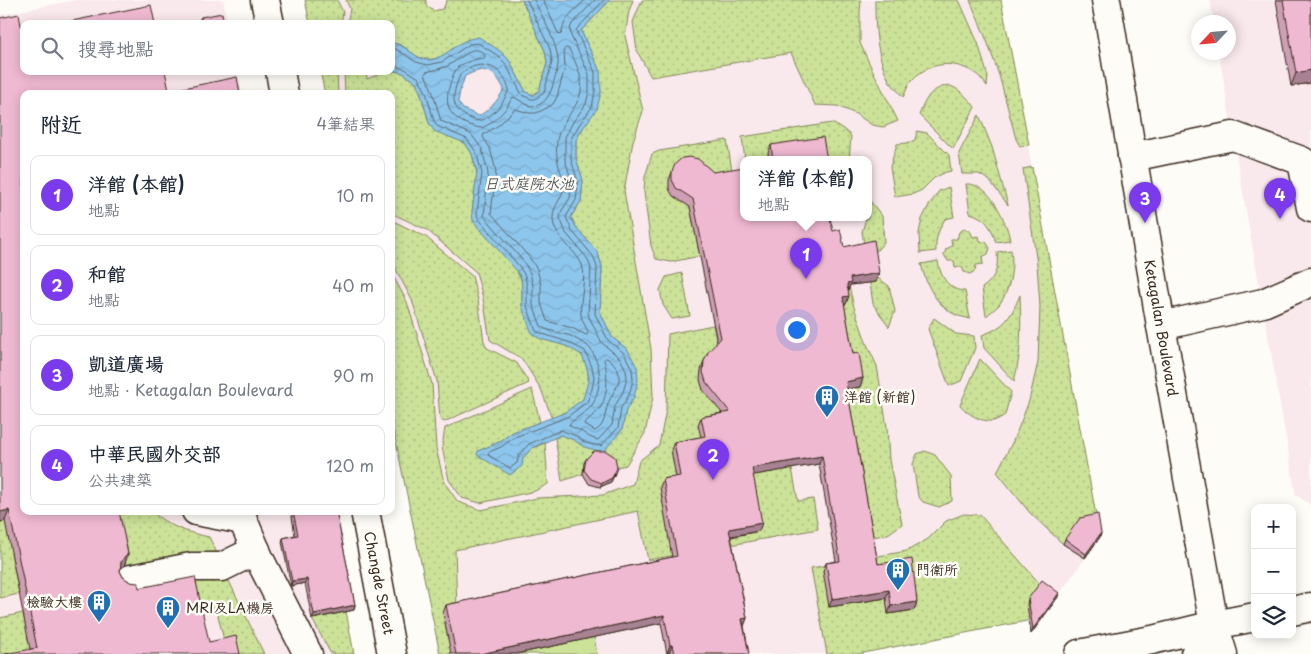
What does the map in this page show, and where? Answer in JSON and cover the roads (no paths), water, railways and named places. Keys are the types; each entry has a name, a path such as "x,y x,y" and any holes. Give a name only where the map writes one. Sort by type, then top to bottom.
{"street":[{"path":"265,0 269,20"},
{"name":"Ketagalan Boulevard","path":"1106,0 1214,625 1222,654"},
{"path":"281,75 283,90"},
{"path":"1132,157 1233,136 1302,161 1311,208"},
{"path":"1161,326 1263,303 1311,282"},
{"name":"Changde Street","path":"366,515 392,654"},
{"path":"242,516 256,550 308,654"},
{"path":"131,579 191,566 222,567 256,550"},
{"path":"1296,610 1311,608"},
{"path":"1079,654 1251,618"},
{"path":"1195,654 1214,625"}],"water":[{"name":"日式庭院水池","path":"522,0 610,0 581,31 600,71 601,92 597,109 576,140 576,158 583,180 581,201 571,217 576,227 598,253 602,267 600,312 612,337 628,350 637,367 638,380 634,397 626,410 622,430 603,452 584,447 574,440 561,435 532,448 523,458 522,466 510,475 477,455 478,451 499,442 513,432 564,413 583,399 589,378 587,369 582,355 566,346 541,339 532,334 522,306 521,278 473,221 472,212 477,173 472,154 465,143 434,131 429,123 416,82 403,73 395,71 395,44 420,58 430,60 440,57 462,42 479,37 500,51 509,60 526,92 533,95 539,91 547,63 545,51","holes":["482,70 496,76 504,89 499,98 479,116 463,109 458,102 465,76"]}],"place":[{"name":"中華民國外交部","path":"1280,219"},
{"name":"凱道廣場","path":"1145,223"},
{"name":"洋館 (本館)","path":"806,279"},
{"name":"洋館 (新館)","path":"827,418"},
{"name":"和館","path":"713,480"},
{"name":"門衛所","path":"898,591"},
{"name":"檢驗大樓","path":"99,623"},
{"name":"MRI及LA機房","path":"168,629"}]}
